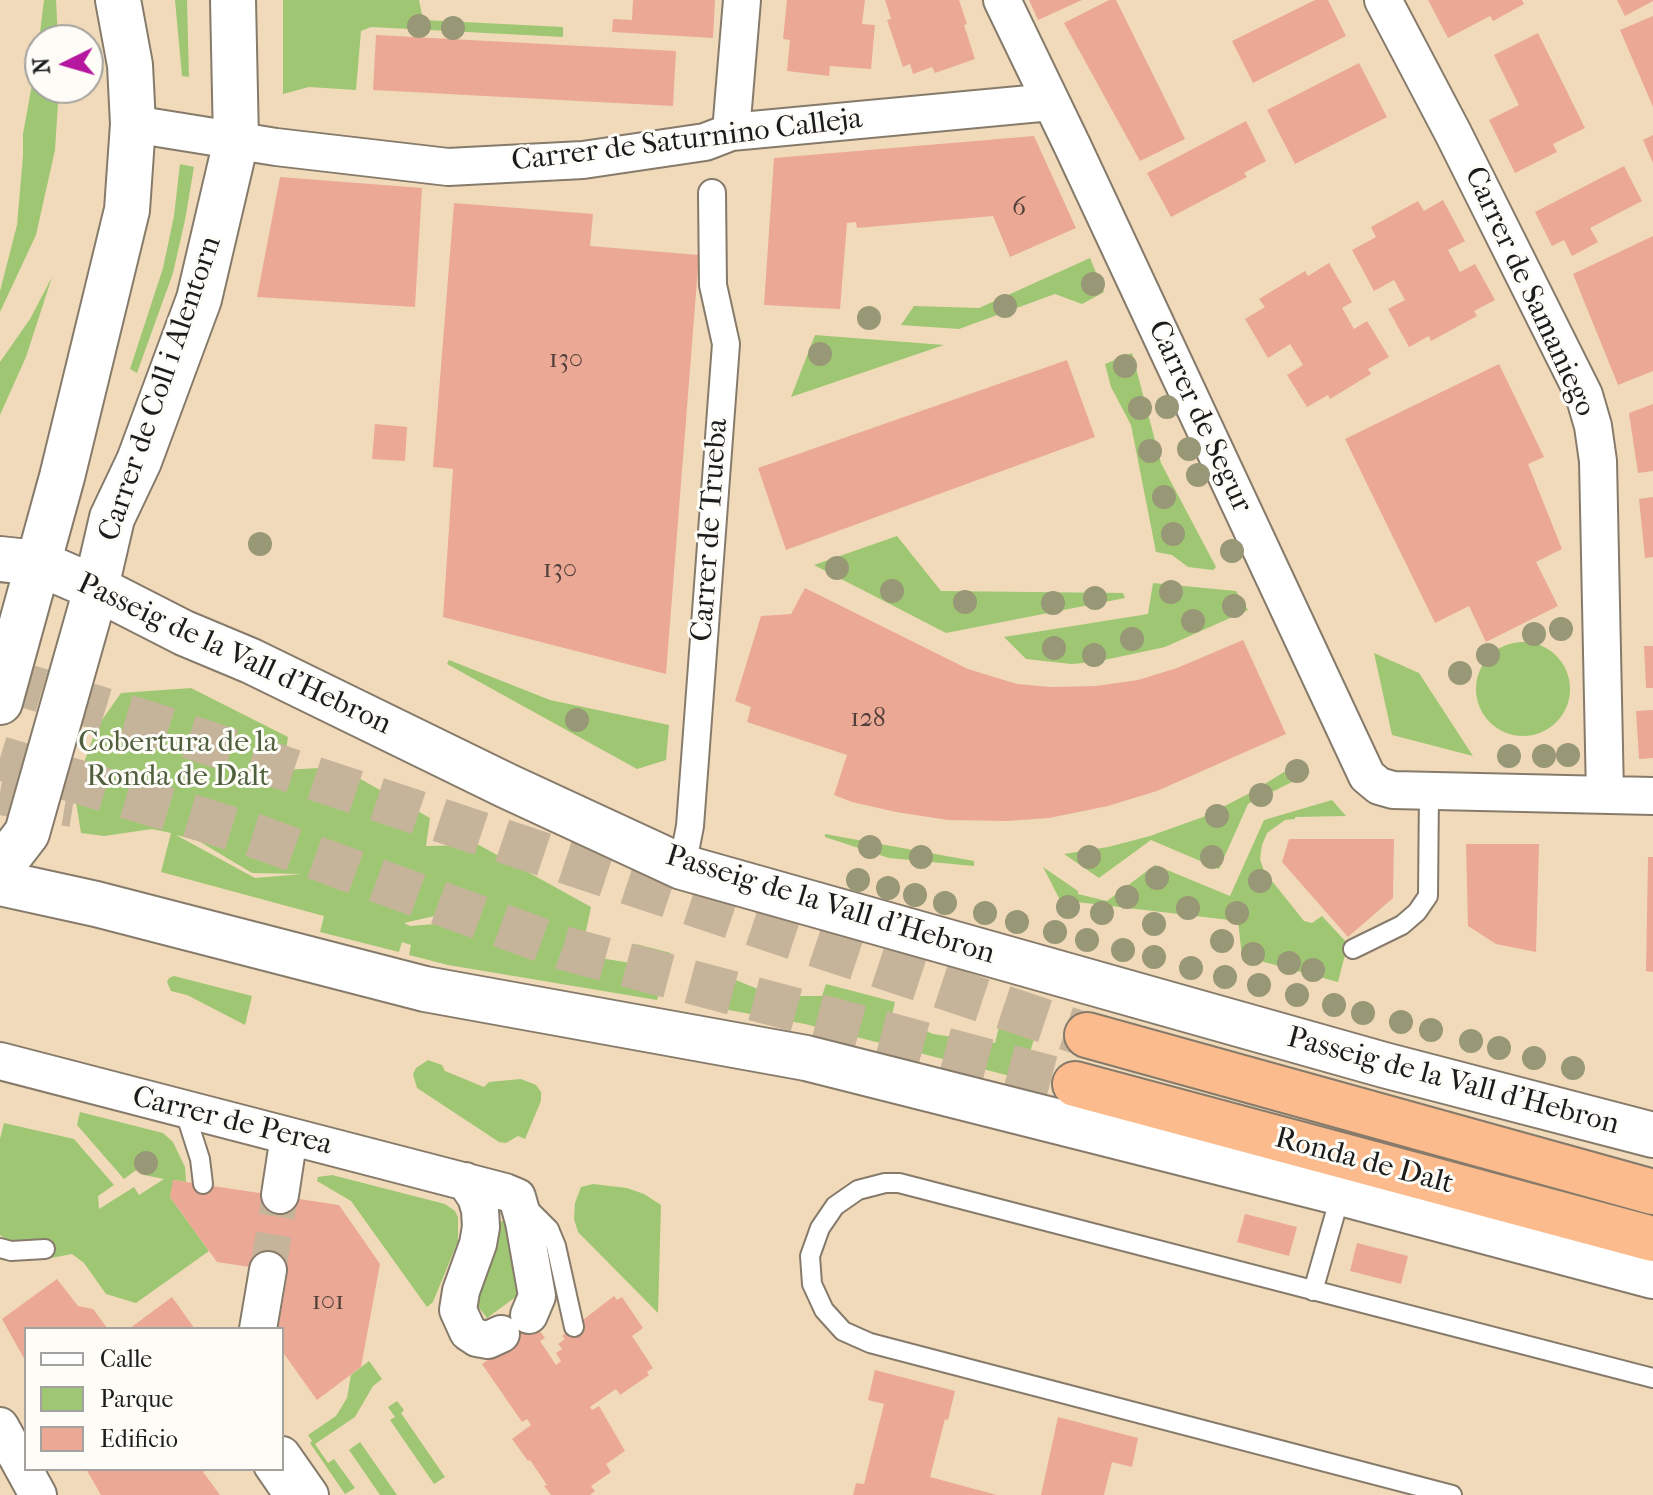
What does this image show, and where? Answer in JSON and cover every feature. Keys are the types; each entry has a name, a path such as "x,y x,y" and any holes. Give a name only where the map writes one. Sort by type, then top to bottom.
{"highway":[{"name":"Ronda de Dalt","path":"1087,1035 1653,1192"},
{"name":"Ronda de Dalt","path":"1075,1084 1653,1239"}],"street":[{"name":"Carrer de Coll i Alentorn","path":"0,702 19,561 114,270 127,210 133,124 130,65 118,0"},
{"name":"Carrer de Coll i Alentorn","path":"0,868 27,833 96,588 112,518 139,461 199,299 236,141 233,0"},
{"path":"731,132 742,0"},
{"name":"Carrer de Segur","path":"1002,0 1367,776 1379,786 1393,790 1653,796"},
{"name":"Carrer de Samaniego","path":"1383,0 1577,381 1593,426 1598,461 1605,795"},
{"name":"Carrer de Saturnino Calleja","path":"133,124 236,141 448,167 583,160 705,142 731,132 1051,102"},
{"name":"Carrer de Trueba","path":"682,867 690,826 726,344 713,285 712,193"},
{"name":"Passeig de la Vall d'Hebron","path":"19,561 96,588 184,633 251,661 682,867 1369,1061 1653,1135"},
{"path":"0,883 96,904 425,989 806,1058 1341,1193 1653,1276"},
{"name":"Carrer de Perea","path":"0,1061 517,1197"},
{"path":"280,1195 289,1136"},
{"path":"465,1181 476,1197 481,1227 458,1310 468,1332 477,1338 488,1340 515,1324 537,1296 517,1197"},
{"path":"258,1327 268,1270"},
{"path":"0,1426 24,1470"},
{"path":"284,1458 310,1495"},
{"path":"25,1471 38,1495"},
{"path":"0,1490 23,1495"}],"lane":[{"path":"1353,949 1402,925 1417,912 1428,896 1429,791"},
{"path":"184,1109 200,1159 203,1184"},
{"path":"1452,1495 870,1343 843,1331 824,1310 812,1284 810,1256 820,1228 835,1206 858,1190 899,1183 1653,1378"},
{"path":"1313,1291 1341,1193"},
{"path":"517,1197 549,1229 556,1246 574,1327"},
{"path":"0,1248 11,1251 45,1249"},
{"path":"265,1471 282,1495"}],"green space":[{"path":"44,0 56,0 57,24 41,24"},
{"path":"175,0 187,0 189,77 182,76"},
{"path":"283,0 419,0 423,20 563,27 563,37 371,27 361,31 356,90 309,87 283,94"},
{"path":"28,104 58,104 55,150 36,235 0,312 0,291 17,225 23,134"},
{"path":"180,164 194,167 185,220 173,273 137,373 130,369 163,268 174,216"},
{"path":"1090,258 1104,292 1082,304 1055,294 959,329 901,325 914,306 979,308"},
{"path":"52,277 26,357 0,415 0,362 30,319"},
{"path":"815,335 944,345 791,397"},
{"path":"1132,353 1161,463 1216,567 1213,570 1188,567 1172,555 1156,552 1131,425 1111,387 1105,364"},
{"path":"897,536 941,591 1123,593 1125,598 946,633 814,565"},
{"path":"1153,583 1236,591 1248,610 1165,647 1095,662 1071,664 1026,659 1004,637 1148,614"},
{"path":"1523,642 1541,645 1556,656 1567,671 1570,689 1567,707 1556,722 1541,733 1523,736 1505,733 1490,722 1479,707 1476,689 1479,671 1490,656 1505,645"},
{"path":"1374,653 1419,673 1473,756 1392,735"},
{"path":"449,660 550,700 669,725 666,760 637,769 447,664"},
{"name":"Cobertura de la Ronda de Dalt","path":"191,688 288,737 283,770 339,767 430,818 426,846 479,845 591,907 581,955 631,963 636,944 671,953 657,1000 448,965 409,955 411,945 402,942 399,952 320,932 324,916 161,872 171,833 152,829 104,836 81,833 74,790 97,727 121,693","holes":["176,835 197,840 252,873 302,874 255,878","465,909 462,922 410,926 404,923"]},
{"path":"1300,762 1310,773 1248,804 1219,869 1151,840 1099,878 1064,854 1150,836 1203,817 1252,792"},
{"path":"1332,800 1346,816 1285,820 1267,833 1260,859 1264,871 1304,921 1312,923 1322,916 1347,943 1344,945 1346,951 1338,982 1242,956 1238,921 1060,900 1043,867 1078,894 1107,901 1155,865 1230,896 1264,820"},
{"path":"825,834 974,861 974,866 889,858 825,837"},
{"path":"721,974 775,996 822,996 826,984 895,1002 892,1015 933,1034 995,1043 999,1027 1034,1039 1022,1079 805,1024 712,1007"},
{"path":"174,976 252,996 245,1025 187,995 171,991 167,982"},
{"path":"428,1060 442,1065 445,1071 484,1087 489,1082 521,1079 536,1085 541,1092 541,1101 525,1139 518,1136 506,1143 499,1142 417,1088 413,1074"},
{"path":"80,1112 163,1133 173,1142 185,1167 186,1182 174,1180 170,1197 209,1251 136,1303 106,1294 84,1263 72,1254 46,1259 44,1239 9,1242 0,1235 0,1139 4,1123 74,1139 114,1185 98,1196 99,1209 134,1187 139,1195 164,1179 144,1175 139,1168 124,1179 77,1125"},
{"path":"332,1175 445,1204 455,1211 458,1241 433,1302 427,1307 351,1201 317,1181 318,1177"},
{"path":"593,1184 627,1188 661,1205 658,1313 578,1232 574,1219 575,1203 581,1187"},
{"path":"504,1221 517,1296 487,1318 476,1299 497,1222"},
{"path":"369,1361 382,1379 373,1386 355,1417 315,1444 328,1463 334,1459 355,1488 345,1494 310,1443 312,1441 308,1435 336,1416 347,1398 351,1375"},
{"path":"397,1401 404,1410 401,1413 445,1477 434,1484 390,1420 395,1417 388,1407"},
{"path":"360,1442 397,1495 380,1495 349,1450"}],"building":[{"path":"633,0 715,0 713,38 612,32 613,19 632,20"},
{"path":"787,0 865,0 862,24 875,25 871,69 830,66 829,76 787,71 790,40 783,39"},
{"path":"885,0 959,0 975,59 935,73 932,67 913,74 910,64 903,67 887,20 891,19"},
{"path":"1029,0 1082,0 1038,20"},
{"path":"1109,0 1116,0 1185,139 1140,161 1064,23"},
{"path":"1315,0 1328,0 1346,36 1253,83 1232,41"},
{"path":"1428,0 1522,0 1524,4 1493,21 1490,16 1448,38"},
{"path":"1617,0 1653,0 1653,1 1625,16"},
{"path":"1653,16 1653,107 1620,30"},
{"path":"1538,33 1585,128 1553,144 1557,152 1515,173 1489,120 1519,105 1494,55"},
{"path":"376,35 676,51 673,106 373,90"},
{"path":"1359,63 1387,117 1295,164 1267,110"},
{"path":"1246,121 1266,161 1244,173 1247,177 1171,217 1147,173"},
{"path":"1653,135 1653,163 1643,140"},
{"path":"1034,136 1076,228 1010,257 993,216 857,228 856,222 847,223 840,309 764,305 774,158"},
{"path":"1624,166 1642,201 1590,228 1598,242 1572,256 1564,240 1552,246 1535,212"},
{"path":"280,177 422,188 415,307 257,297"},
{"path":"1443,200 1465,241 1448,250 1460,272 1475,264 1495,300 1474,311 1477,316 1431,341 1429,336 1409,347 1388,309 1405,300 1394,280 1374,291 1352,250 1376,237 1371,227 1418,201 1424,211"},
{"path":"454,203 593,214 590,246 699,255 666,674 443,617 453,469 433,467"},
{"path":"1653,236 1653,371 1618,385 1573,274"},
{"path":"1329,263 1352,302 1342,308 1354,329 1367,321 1389,357 1368,369 1371,374 1330,399 1328,395 1307,407 1287,375 1303,365 1290,344 1268,358 1245,319 1265,307 1259,299 1305,271 1308,276"},
{"path":"1067,360 1095,437 786,550 758,468"},
{"path":"1499,364 1544,457 1528,464 1562,549 1536,562 1558,606 1486,642 1469,606 1435,623 1345,439"},
{"path":"1653,404 1653,471 1638,473 1629,413"},
{"path":"375,424 407,427 405,461 372,459"},
{"path":"1653,497 1653,557 1645,558 1639,499"},
{"path":"805,588 968,669 1017,684 1096,686 1138,680 1177,668 1243,640 1286,734 1157,791 1108,806 1049,818 948,820 852,802 834,795 847,755 747,722 751,707 735,701 761,616 791,614"},
{"path":"1644,646 1653,646 1653,688 1646,688"},
{"path":"1653,710 1653,758 1639,759 1636,711"},
{"path":"1289,839 1394,839 1393,898 1348,937 1282,862"},
{"path":"1466,844 1539,844 1536,952 1496,944 1468,926"},
{"path":"1648,857 1653,857 1653,972 1646,971"},
{"path":"173,1180 339,1205 380,1264 361,1367 317,1400 284,1354 284,1327 278,1327 287,1277 282,1272 217,1262 170,1197"},
{"path":"1245,1214 1297,1227 1289,1256 1237,1242"},
{"path":"1357,1243 1408,1256 1401,1284 1350,1271"},
{"path":"57,1279 78,1306 93,1309 106,1327 24,1327 24,1358 2,1319"},
{"path":"614,1296 617,1300 622,1297 643,1328 632,1336 653,1368 647,1372 649,1375 620,1395 616,1389 590,1407 592,1410 599,1406 625,1451 606,1464 611,1472 591,1486 595,1491 590,1495 551,1495 530,1460 512,1439 531,1425 527,1419 522,1422 482,1364 509,1345 494,1324 521,1305 545,1338 540,1341 556,1365 561,1361 556,1353 562,1349 558,1344 565,1339 562,1336"},
{"path":"172,1297 194,1327 132,1327"},
{"path":"875,1370 955,1391 930,1477 997,1495 853,1495 856,1483 864,1484 884,1404 868,1400"},
{"path":"1058,1417 1138,1438 1132,1467 1112,1462 1104,1495 1041,1495"},
{"path":"87,1471 204,1471 220,1495 101,1495"}],"tunnel":[{"path":"0,678 145,722 1087,1035"},
{"path":"0,758 253,835 563,948 1075,1084"},
{"path":"0,793 73,805"},
{"path":"268,1270 280,1195"}]}
